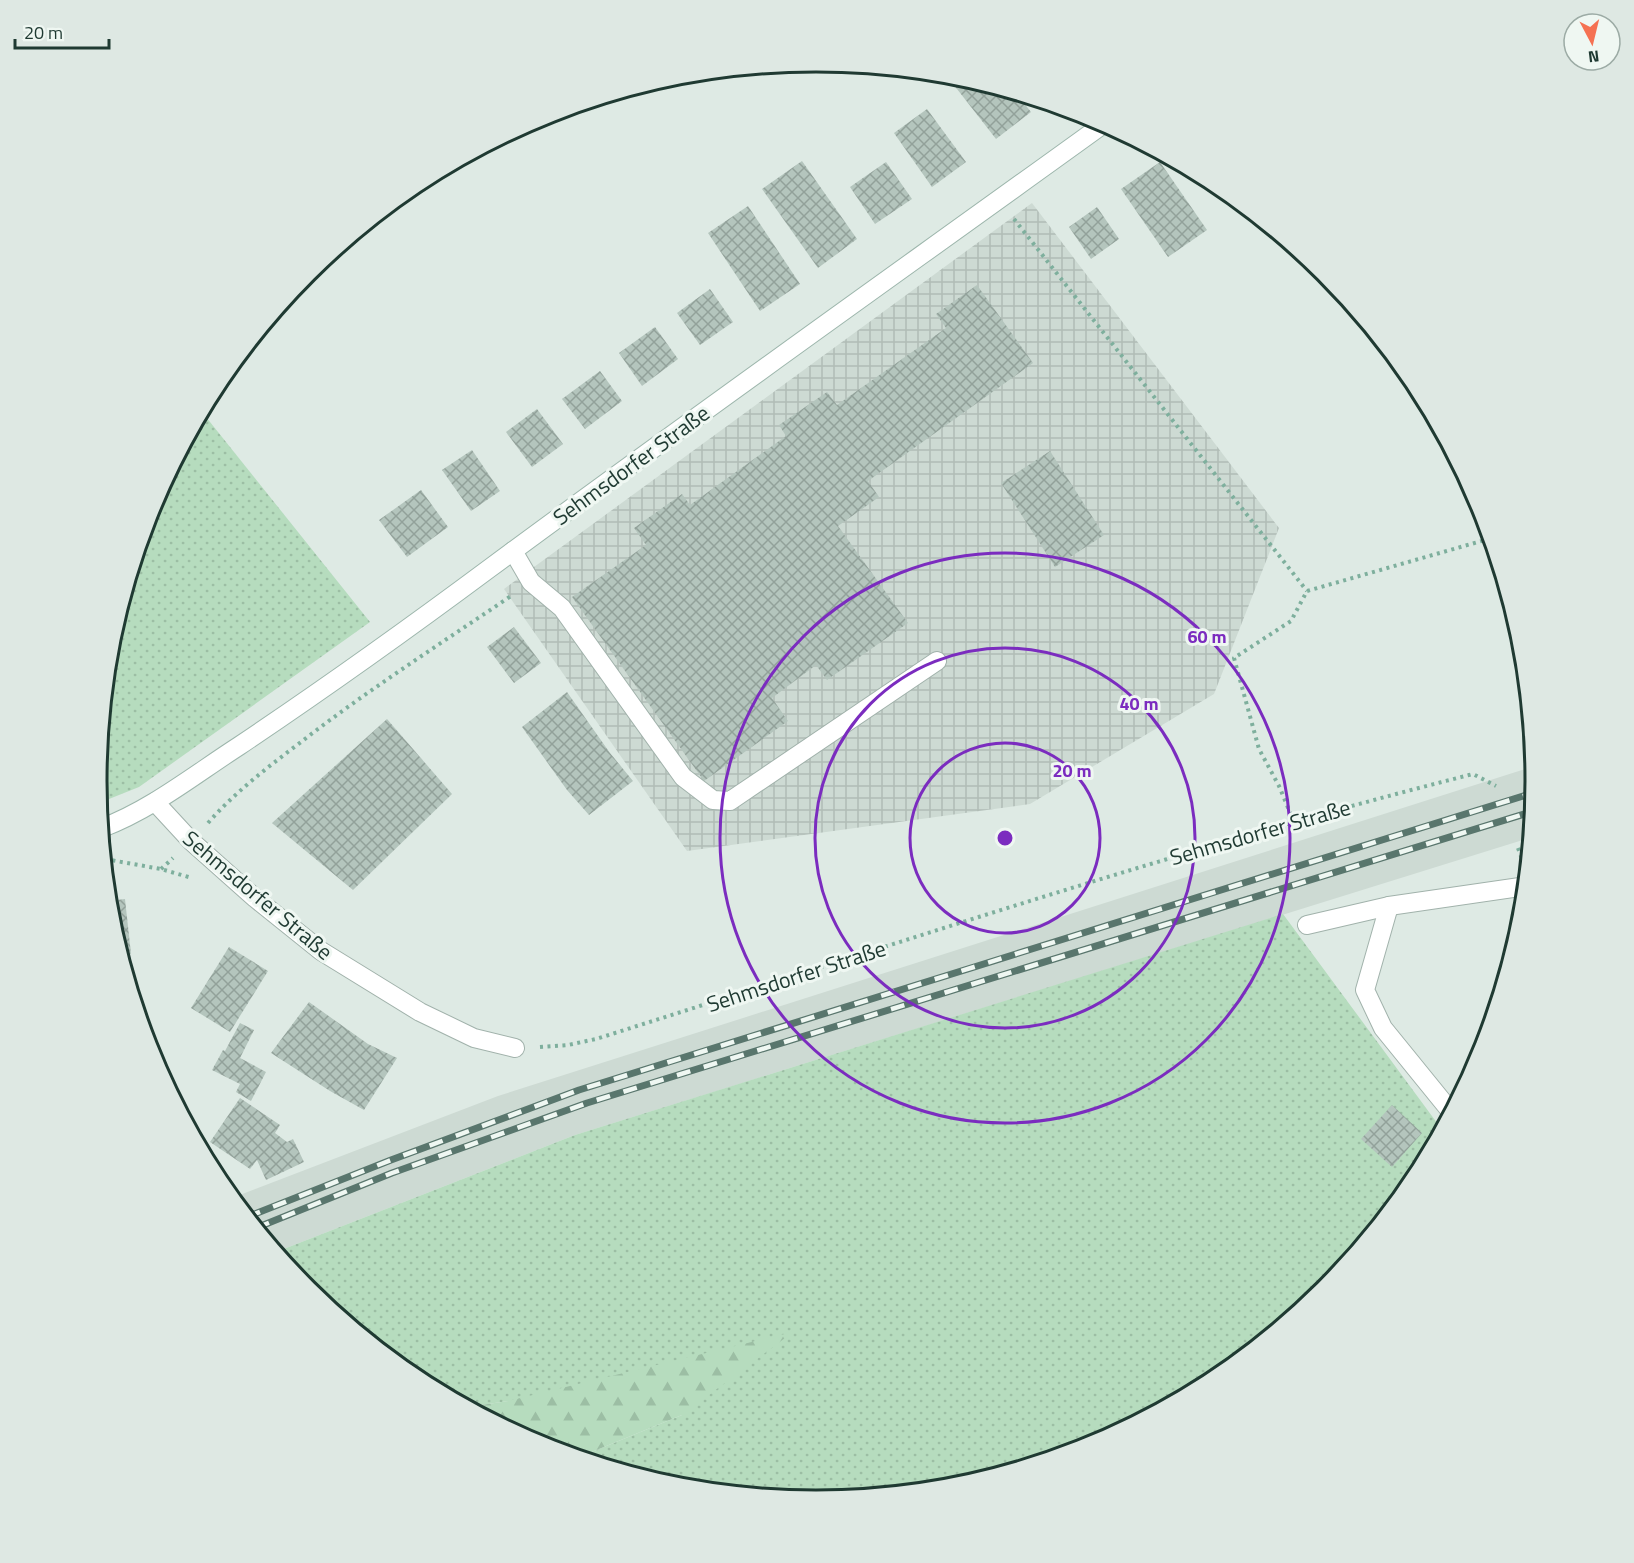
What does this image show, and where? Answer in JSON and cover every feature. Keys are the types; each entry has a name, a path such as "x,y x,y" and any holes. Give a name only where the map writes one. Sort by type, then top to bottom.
{"main road":[{"name":"Sehmsdorfer Straße","path":"109,825 155,802 260,732 1096,129"},
{"path":"513,551 531,582 562,608 683,777 713,800 730,801 937,661"},
{"name":"Sehmsdorfer Straße","path":"155,802 191,841 321,951 420,1012 474,1038 515,1048"},
{"path":"1307,925 1389,906 1518,887"},
{"path":"1389,906 1365,990 1383,1028 1447,1107"}],"path":[{"path":"999,200 1307,591"},
{"path":"1294,822 1279,786 1259,749 1234,658 1291,621 1307,591 1484,540"},
{"path":"161,868 191,841 222,807 318,729 382,682 531,582"},
{"name":"Sehmsdorfer Straße","path":"515,1048 568,1045 596,1039 1108,876 1294,822 1473,774 1496,786"},
{"path":"113,860 161,868 200,880"}],"shaded area":[{"path":"1032,203 1279,528 1214,694 1030,804 687,851 504,589"},
{"path":"1526,769 1524,840 575,1135 284,1249 241,1195 498,1096"}],"green space":[{"path":"208,419 370,622 139,787 108,799 109,735 121,643 145,553 181,468"},
{"path":"1283,914 1438,1124 1407,1176 1380,1213 1319,1283 1249,1344 1172,1396 1089,1437 1001,1467 910,1485 817,1491 724,1485 633,1467 589,1453 682,1415 508,1401 479,1405 423,1371 385,1344 349,1315 284,1249 575,1135"},
{"path":"793,1332 682,1415 589,1453 545,1437 479,1405 508,1401"}],"building":[{"path":"955,86 1024,103 1031,112 996,139"},
{"path":"927,109 966,162 932,187 894,133"},
{"path":"802,161 857,239 818,268 762,189"},
{"path":"886,162 912,199 875,224 850,187"},
{"path":"1160,162 1207,230 1168,257 1121,189"},
{"path":"748,206 800,284 760,311 708,233"},
{"path":"1097,207 1119,239 1091,259 1069,227"},
{"path":"977,285 1033,363 868,481 879,497 838,526 908,623 827,680 816,665 772,698 788,721 704,781 572,597 646,545 634,528 682,494 690,505 786,436 779,425 827,392 837,405 946,328 936,314"},
{"path":"710,289 733,322 700,345 677,313"},
{"path":"655,327 678,359 642,386 619,353"},
{"path":"600,371 622,401 585,429 562,399"},
{"path":"537,409 563,444 532,467 506,432"},
{"path":"472,450 500,491 471,511 442,470"},
{"path":"1050,451 1104,535 1055,567 1001,483"},
{"path":"421,490 448,527 407,557 379,520"},
{"path":"514,627 541,663 514,683 487,647"},
{"path":"567,692 633,781 589,815 567,790 522,727"},
{"path":"387,719 452,794 353,890 272,823"},
{"path":"125,899 131,954 121,920 118,900"},
{"path":"229,947 268,971 230,1032 191,1008"},
{"path":"309,1002 368,1044 397,1058 364,1110 271,1053"},
{"path":"240,1023 254,1030 240,1058 266,1072 251,1101 236,1092 240,1084 212,1070"},
{"path":"240,1098 280,1125 275,1133 287,1142 293,1139 304,1162 266,1180 257,1160 250,1169 210,1142"},
{"path":"1392,1105 1422,1133 1392,1167 1361,1139"}],"railway":[{"path":"255,1214 579,1090 1526,795"},
{"path":"264,1225 392,1173 587,1103 1525,814"}]}
